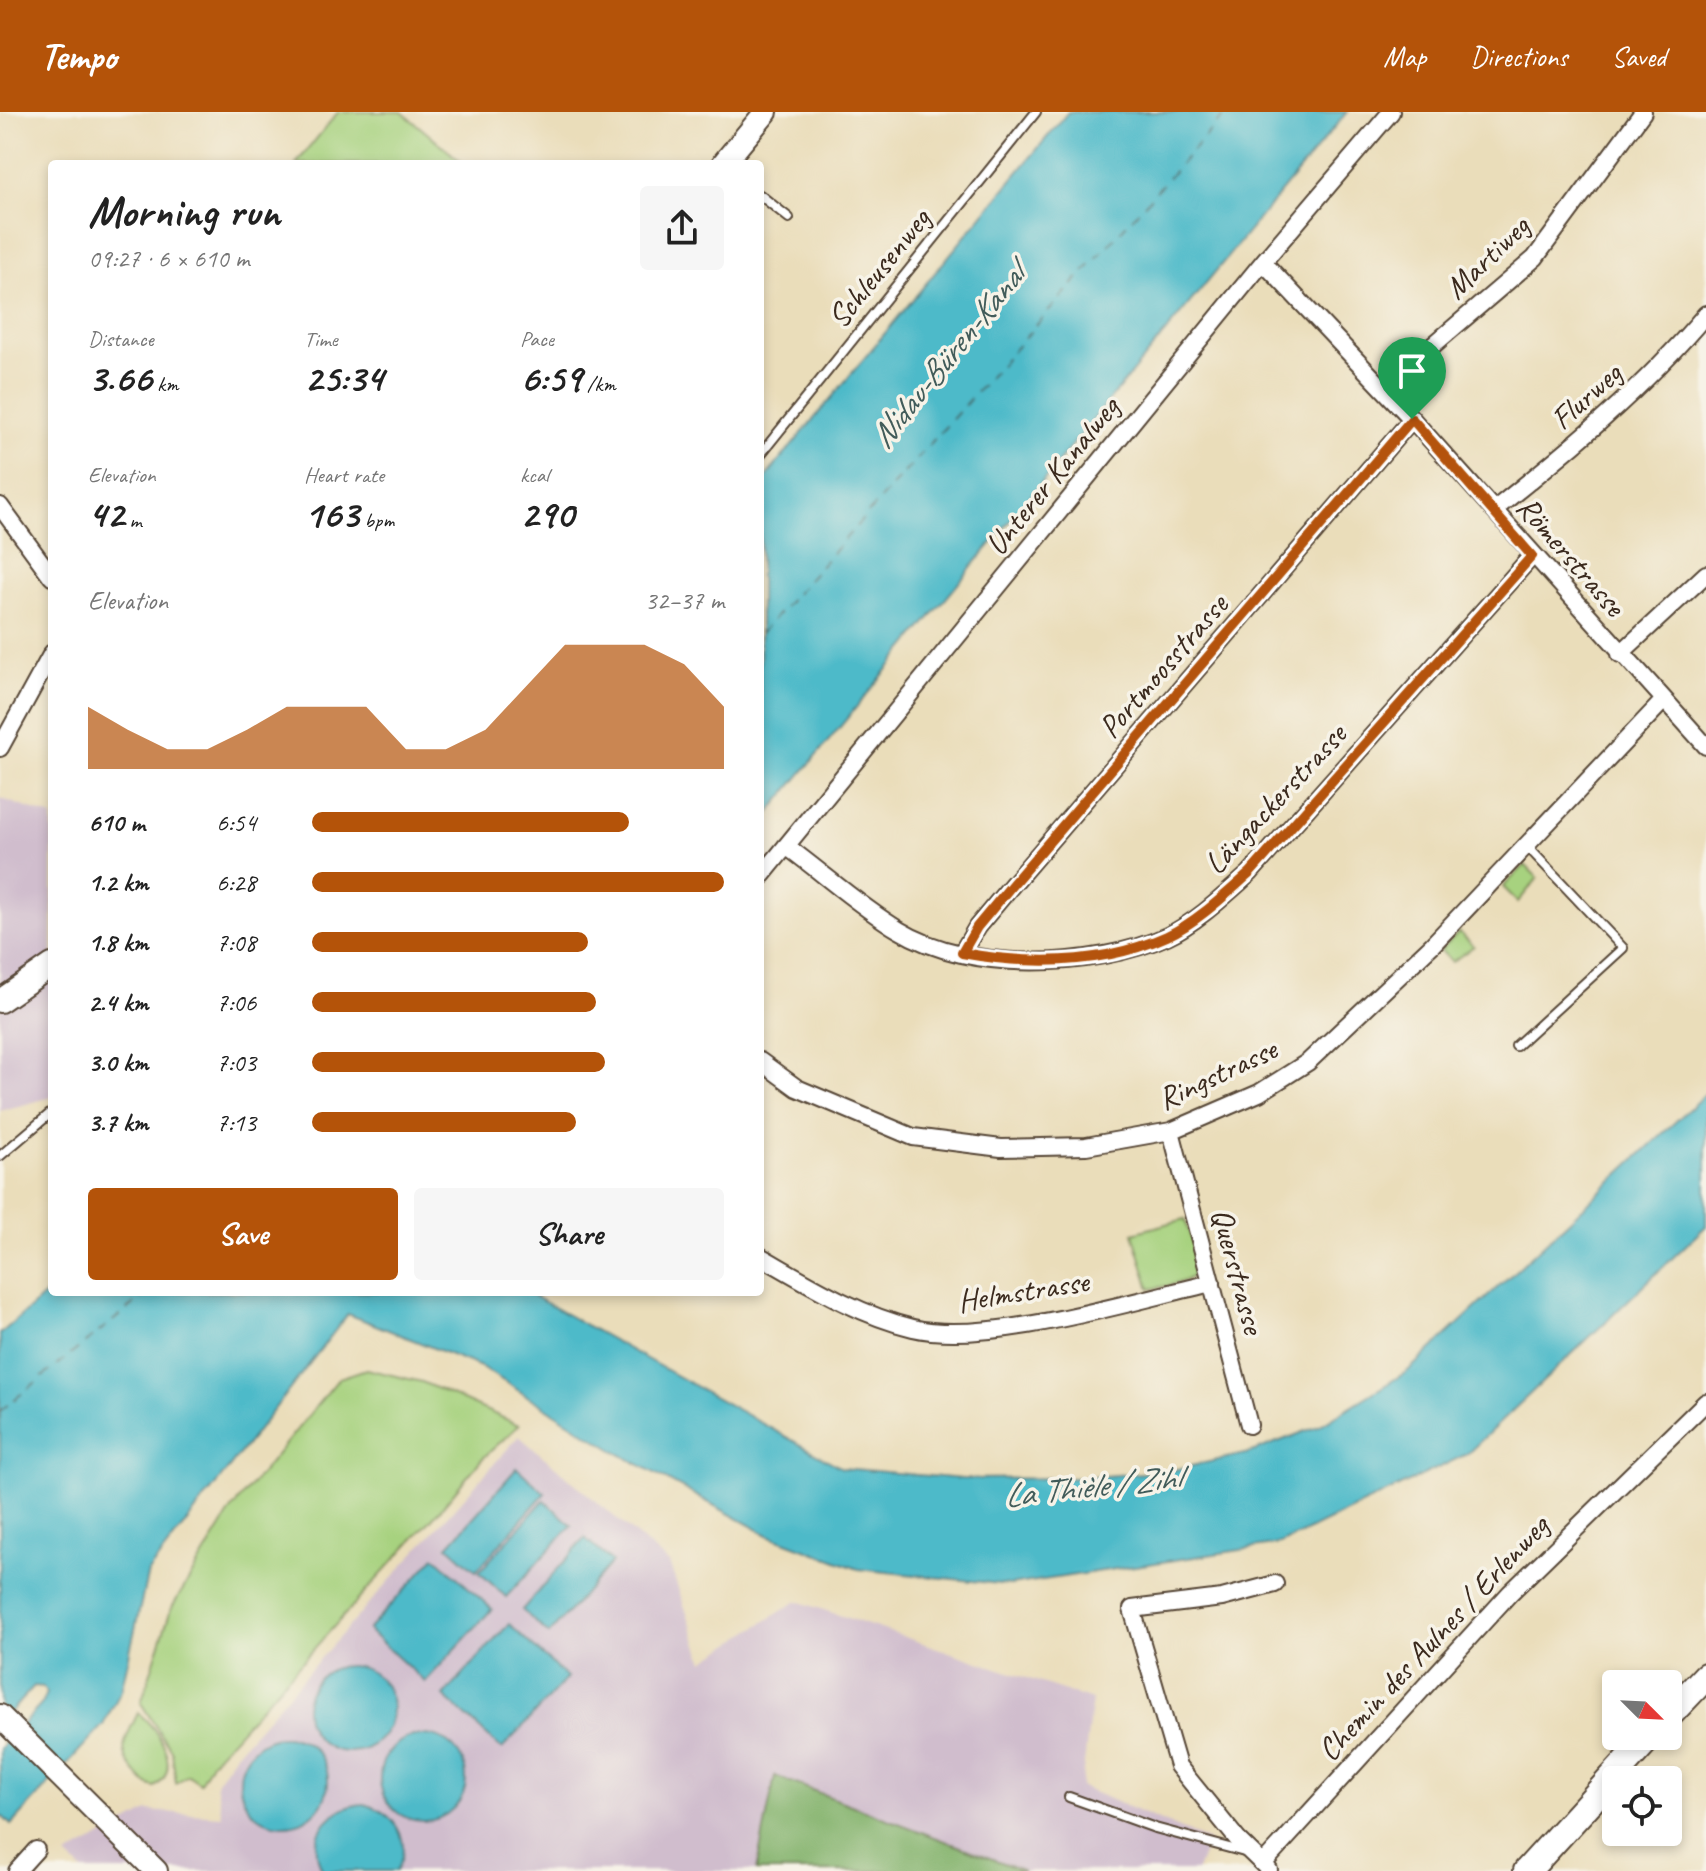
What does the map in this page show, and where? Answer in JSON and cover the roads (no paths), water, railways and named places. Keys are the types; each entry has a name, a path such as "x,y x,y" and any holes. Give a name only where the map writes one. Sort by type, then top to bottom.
{"highway":[{"path":"1682,1701 1706,1676"},
{"path":"1527,1871 1637,1750"}],"main road":[{"path":"726,160 766,112"},
{"path":"0,1001 48,968"},
{"path":"0,1716 156,1871"}],"street":[{"name":"Unterer Kanalweg","path":"764,873 1263,262 1391,112"},
{"name":"Martiweg","path":"1383,388 1535,258 1643,112"},
{"name":"Römerstrasse","path":"1263,262 1412,419 1620,654 1706,746"},
{"name":"Flurweg","path":"1494,510 1596,429 1665,361 1706,314"},
{"name":"Portmoosstrasse","path":"962,953 977,927 1012,885 1412,419"},
{"path":"0,506 48,572"},
{"name":"Längackerstrasse","path":"786,846 900,931 929,944 962,953 1030,961 1115,953 1168,936 1215,904 1250,873 1532,556"},
{"path":"1620,654 1706,574"},
{"path":"0,748 48,660"},
{"name":"Ringstrasse","path":"764,1064 797,1088 913,1137 1001,1148 1072,1147 1171,1131 1259,1093 1308,1062 1432,945 1663,701"},
{"name":"Querstrasse","path":"1171,1131 1249,1425"},
{"name":"Helmstrasse","path":"764,1258 860,1311 916,1329 975,1332 1041,1322 1212,1283"},
{"name":"Chemin des Aulnes / Erlenweg","path":"1261,1863 1510,1593 1706,1402"},
{"path":"1261,1863 1178,1766 1132,1609 1222,1598 1275,1584"},
{"path":"17,1871 36,1850"}],"lane":[{"name":"Schleusenweg","path":"764,450 1036,112"},
{"path":"764,198 789,218"},
{"path":"1516,1046 1623,948 1526,845"},
{"path":"0,1156 48,1115"},
{"path":"1069,1797 1261,1863"}],"water":[{"name":"Nidau-Büren-Kanal","path":"1068,112 1347,112 764,819 764,479"},
{"name":"La Thièle / Zihl","path":"1706,1093 1706,1226 1467,1454 1280,1544 1010,1585 858,1569 768,1535 618,1453 481,1367 348,1314 148,1572 121,1691 103,1725 11,1825 0,1814 0,1748 41,1705 46,1693 43,1687 34,1686 0,1723 0,1334 48,1292 48,1296 533,1296 842,1468 962,1479 1078,1478 1169,1471 1249,1453 1319,1426 1408,1371"},
{"path":"517,1468 545,1493 476,1571 448,1546"},
{"path":"544,1500 572,1525 506,1597 479,1572"},
{"path":"585,1538 612,1562 549,1634 522,1610"},
{"path":"435,1557 492,1609 425,1682 368,1630"},
{"path":"509,1624 567,1678 502,1749 444,1696"},
{"path":"349,1666 373,1673 385,1685 392,1709 385,1733 373,1745 349,1752 325,1745 313,1733 306,1709 313,1685 325,1673"},
{"path":"423,1735 447,1742 459,1754 466,1778 459,1802 447,1814 423,1821 399,1814 387,1802 380,1778 387,1754 399,1742"},
{"path":"284,1737 301,1741 315,1750 324,1764 328,1781 324,1798 315,1812 301,1821 284,1825 267,1821 253,1812 244,1798 240,1781 244,1764 253,1750 267,1741"},
{"path":"364,1804 384,1813 398,1829 403,1849 396,1871 323,1871 317,1847 323,1826 340,1811"}]}
